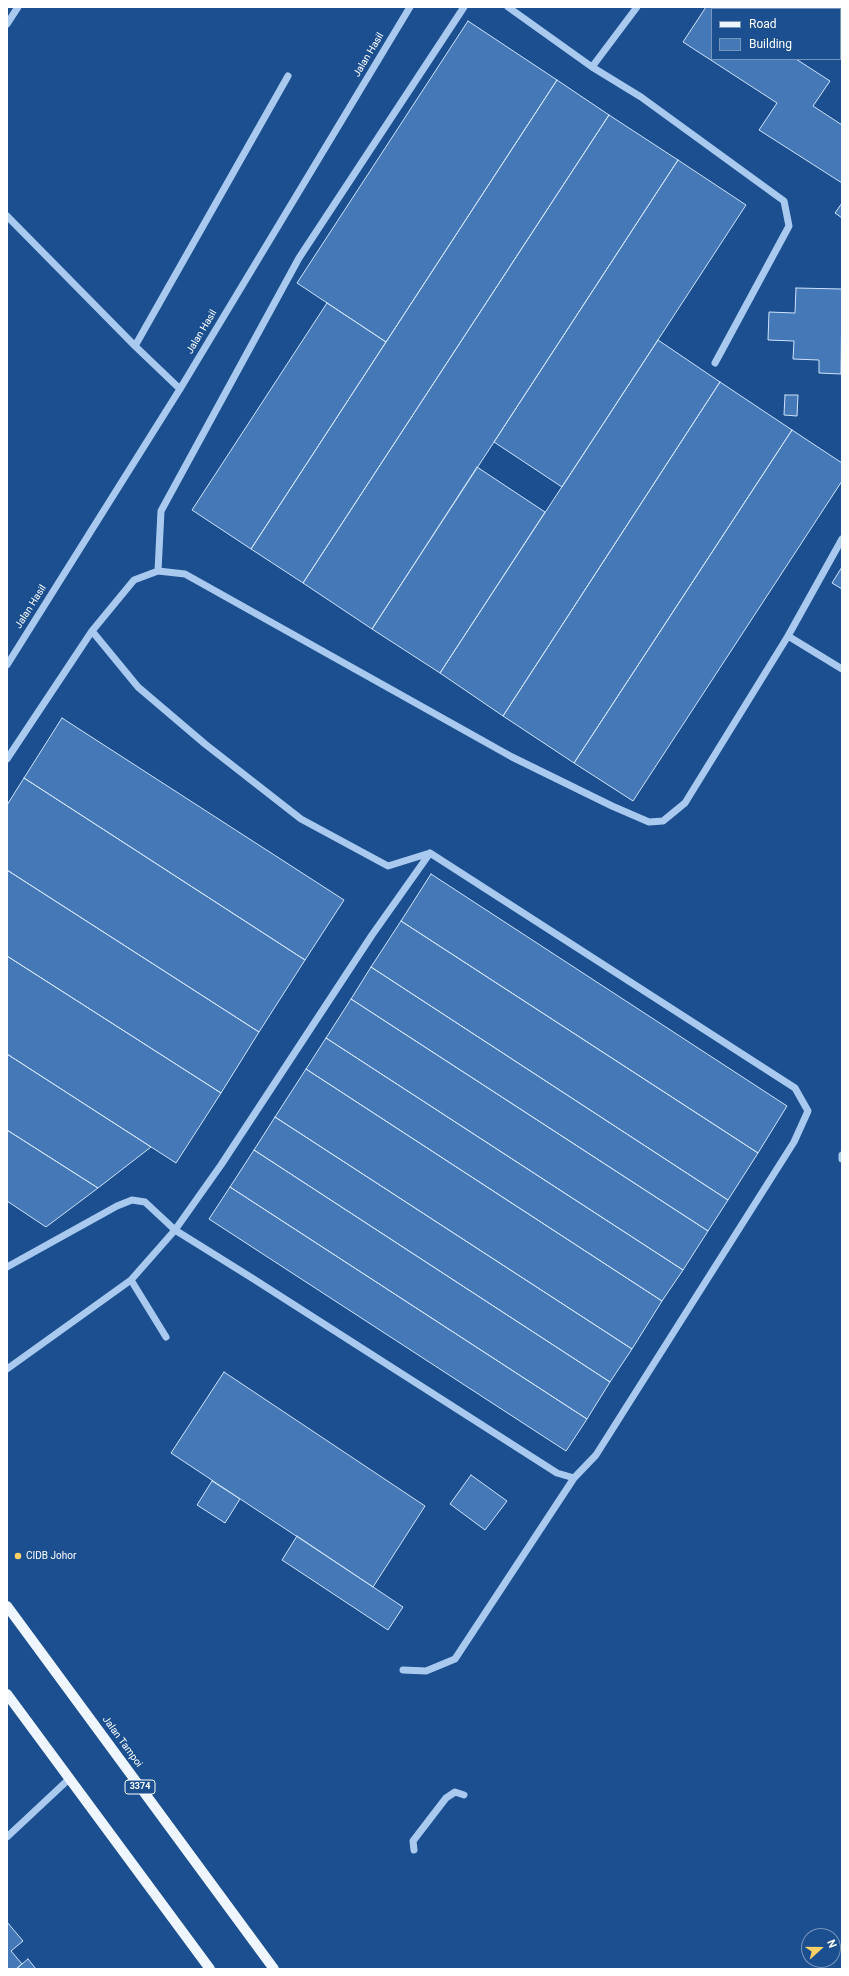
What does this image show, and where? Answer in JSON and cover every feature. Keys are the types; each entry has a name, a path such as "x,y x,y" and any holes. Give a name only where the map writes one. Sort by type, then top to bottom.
{"main road":[{"name":"Jalan Tampoi","path":"7,1606 274,1969"},
{"path":"7,1694 210,1969"}],"street":[{"path":"8,20 18,7"},
{"name":"Jalan Hasil","path":"7,665 180,389 410,7"},
{"path":"158,571 161,511 299,258 464,7"},
{"path":"508,7 592,67 641,97 784,201 789,226 715,363"},
{"path":"592,67 637,7"},
{"path":"135,346 288,76"},
{"path":"7,216 135,346 180,389"},
{"path":"7,759 92,631 134,580 158,571 185,574 512,757 612,806 649,822 663,821 685,803 788,636 842,539"},
{"path":"92,631 138,686 205,744 301,819 388,866 430,853 795,1088 808,1111 794,1142 596,1455 574,1478 455,1659 426,1670 403,1670"},
{"path":"788,636 842,669"},
{"path":"7,1370 131,1280 174,1230 221,1165 372,934 430,853"},
{"path":"7,1267 117,1206 132,1200 145,1202 174,1230 252,1278 557,1473 574,1478"},
{"path":"131,1280 166,1336"},
{"path":"7,1837 69,1779"},
{"path":"414,1850 413,1841 446,1798 455,1792 464,1795"}],"building":[{"path":"706,7 757,7 711,8 711,60 798,60 830,81 813,106 842,125 842,183 759,130 777,103 683,42"},
{"path":"468,21 557,80 386,342 297,283"},
{"path":"557,80 609,115 303,583 251,549"},
{"path":"609,115 678,160 372,629 303,583"},
{"path":"678,160 746,205 562,487 494,442"},
{"path":"842,203 842,218 835,213"},
{"path":"796,288 842,289 841,374 819,373 819,360 793,359 794,341 768,340 769,312 795,313"},
{"path":"327,303 386,342 251,549 192,510"},
{"path":"658,340 720,382 503,716 440,673"},
{"path":"720,382 792,430 574,763 503,716"},
{"path":"785,395 798,395 797,416 784,415"},
{"path":"792,430 842,463 842,481 633,801 574,763"},
{"path":"477,467 545,512 440,673 372,629"},
{"path":"842,567 842,589 832,583"},
{"path":"62,718 344,900 305,960 24,778"},
{"path":"24,778 305,960 259,1032 7,870 7,805"},
{"path":"7,870 259,1032 221,1093 7,956"},
{"path":"431,874 787,1106 758,1153 401,921"},
{"path":"401,921 758,1153 728,1200 371,967"},
{"path":"7,956 221,1093 176,1163 7,1054"},
{"path":"371,967 728,1200 708,1231 351,999"},
{"path":"351,999 708,1231 683,1270 326,1038"},
{"path":"326,1038 683,1270 662,1301 306,1069"},
{"path":"7,1054 151,1147 98,1188 7,1130"},
{"path":"306,1069 662,1301 632,1349 275,1117"},
{"path":"275,1117 632,1349 610,1382 254,1150"},
{"path":"7,1130 98,1188 46,1227 7,1201"},
{"path":"254,1150 610,1382 587,1419 230,1187"},
{"path":"230,1187 587,1419 566,1451 209,1219"},
{"path":"224,1372 425,1506 373,1587 171,1453"},
{"path":"471,1475 507,1501 485,1530 450,1504"},
{"path":"212,1481 240,1499 225,1523 197,1505"},
{"path":"297,1536 403,1607 388,1630 282,1560"},
{"path":"7,1922 23,1941 11,1951 22,1964 16,1969 7,1969"},
{"path":"28,1959 36,1969 16,1969"}],"place":[{"name":"CIDB Johor","path":"18,1556"}]}
